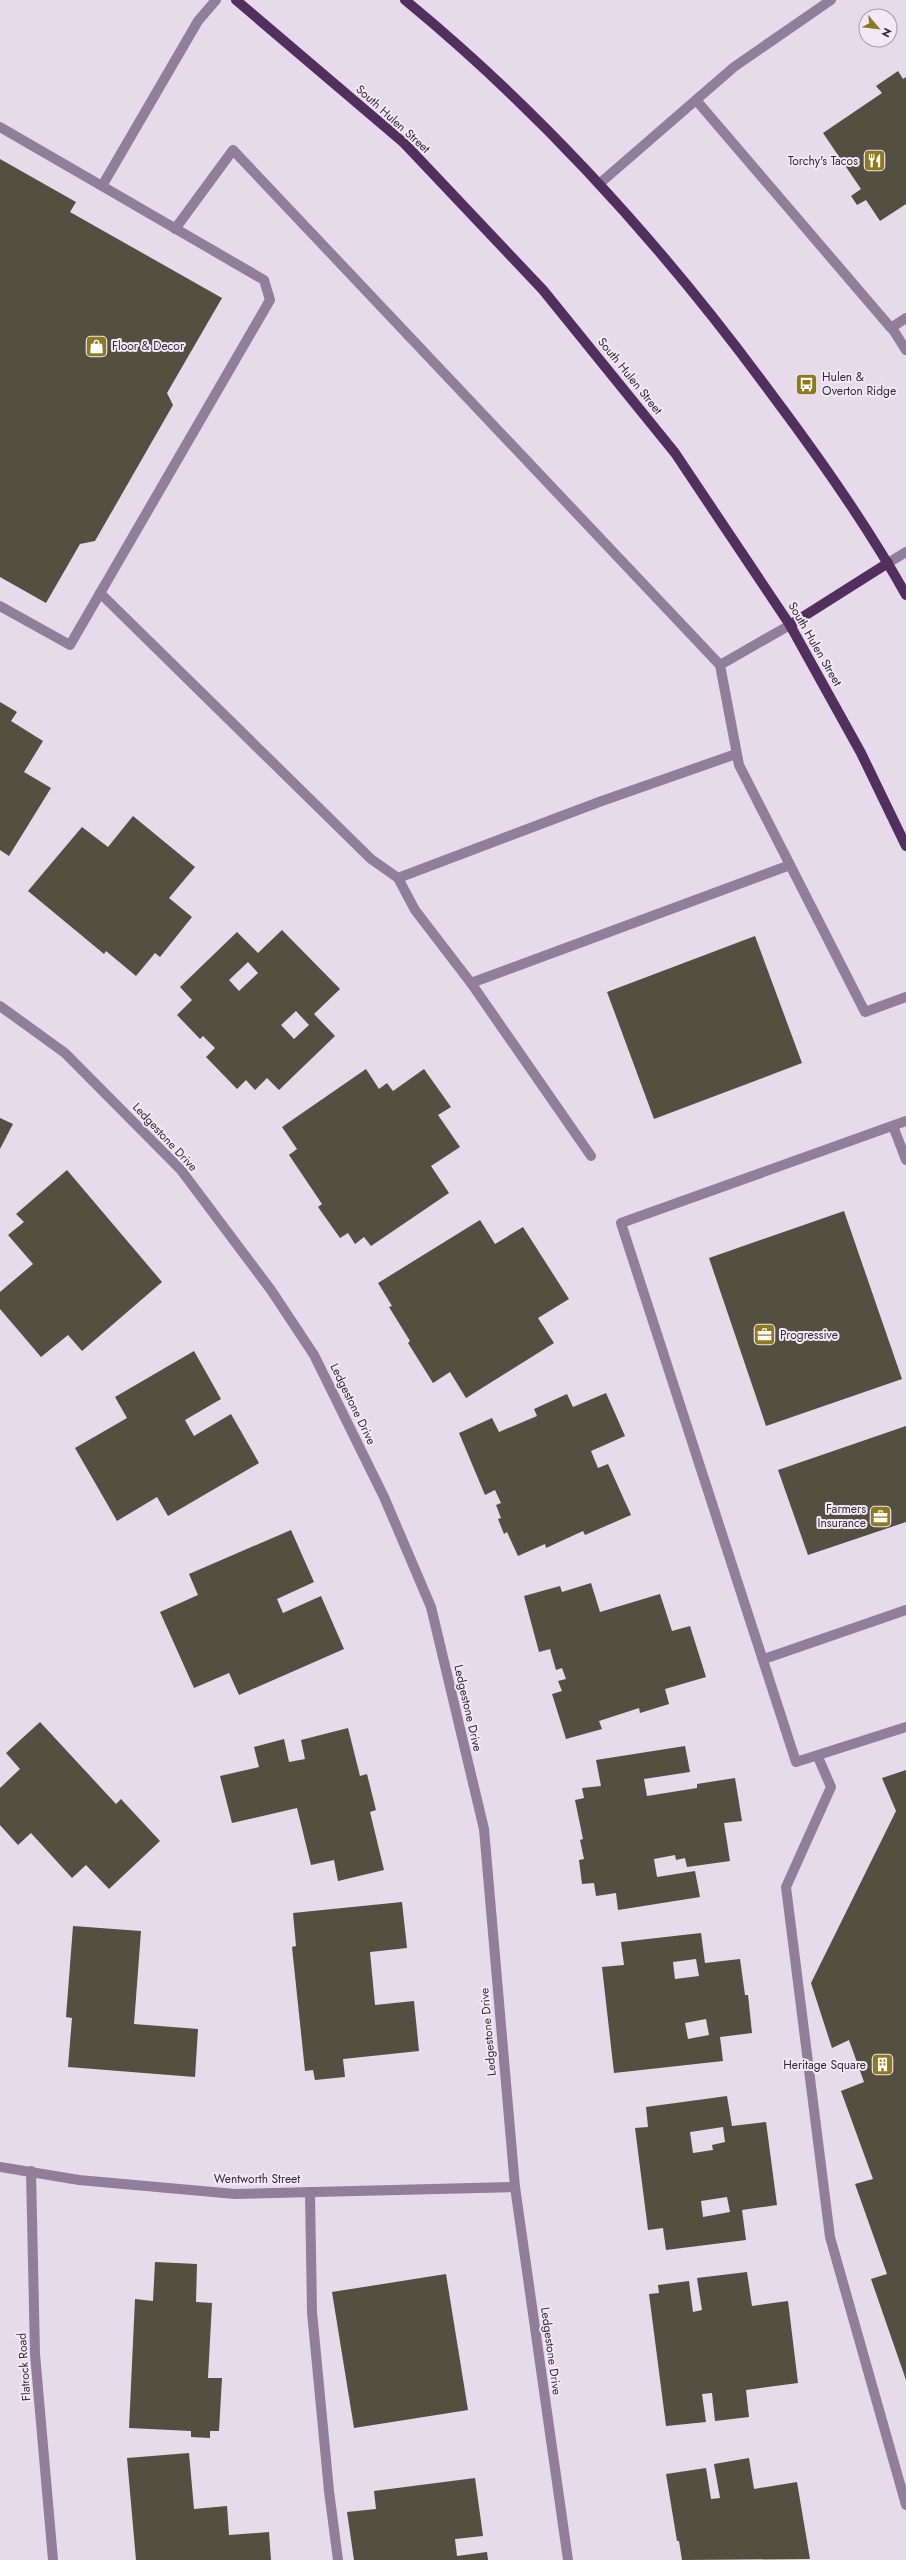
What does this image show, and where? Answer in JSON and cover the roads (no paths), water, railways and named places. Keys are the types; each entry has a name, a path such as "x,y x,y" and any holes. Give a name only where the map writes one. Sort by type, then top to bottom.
{"main road":[{"name":"South Hulen Street","path":"236,0 404,143 543,290 675,453 790,624 861,753 906,846"},
{"path":"405,0 515,96 599,184 658,250 742,353 826,467 888,563 906,595"},
{"path":"790,624 888,563"}],"street":[{"path":"102,186 198,21 216,0"},
{"path":"599,184 734,67 831,0"},
{"path":"696,100 892,328 906,350"},
{"path":"0,127 264,280 270,300 70,645 0,606"},
{"path":"175,229 234,150 720,665 739,765 865,1012 906,996"},
{"path":"892,328 906,318"},
{"path":"888,563 906,552"},
{"path":"100,593 371,859 398,878 415,910 471,983 592,1156"},
{"path":"720,665 790,624"},
{"path":"398,878 585,808 736,754"},
{"path":"471,983 790,865"},
{"name":"Ledgestone Drive","path":"0,1006 65,1053 181,1170 271,1290 314,1355 384,1497 431,1607 484,1829 515,2187 568,2560"},
{"path":"906,1121 621,1223 764,1659 796,1762 818,1757 906,1727"},
{"path":"893,1126 906,1160"},
{"path":"764,1659 906,1610"},
{"path":"818,1757 831,1787 786,1887 830,2237 906,2505"},
{"name":"Wentworth Street","path":"0,2167 79,2180 235,2194 515,2187"},
{"name":"Flatrock Road","path":"31,2171 35,2354 52,2560"},
{"path":"310,2192 312,2312 329,2491 338,2560"}],"place":[{"name":"Torchy's Tacos","path":"874,161"},
{"name":"Floor & Decor","path":"97,346"},
{"name":"Hulen & Overton Ridge","path":"807,384"},
{"name":"Progressive","path":"765,1335"},
{"name":"Farmers Insurance","path":"881,1516"},
{"name":"Heritage Square","path":"882,2065"}]}
